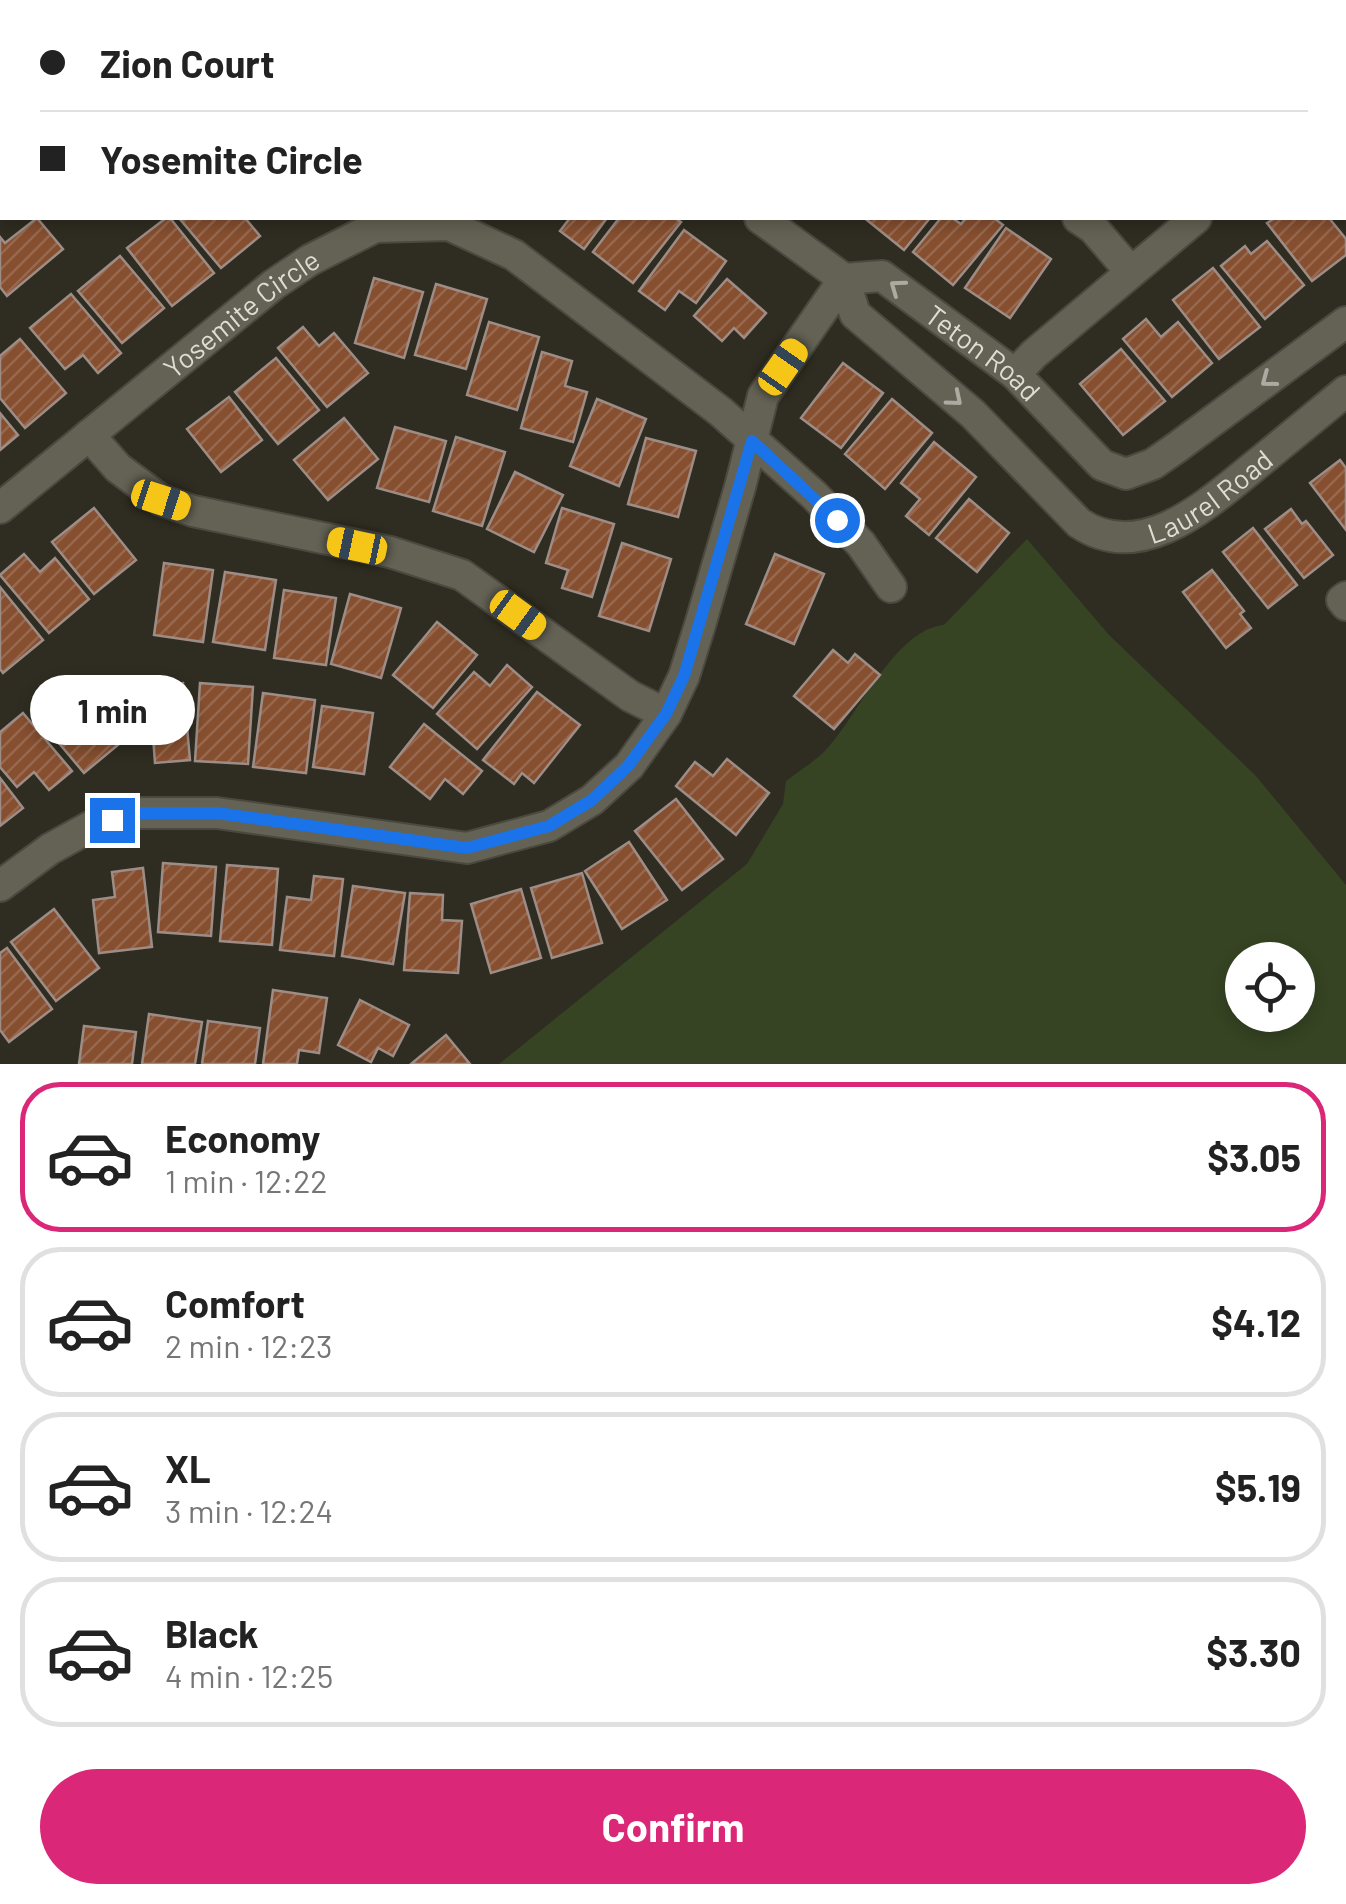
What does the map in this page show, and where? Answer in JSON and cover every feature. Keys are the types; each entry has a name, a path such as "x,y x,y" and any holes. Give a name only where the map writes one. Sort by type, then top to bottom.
{"street":[{"name":"Teton Road","path":"763,220 844,279 856,314 973,414 1062,504"},
{"path":"1081,220 1093,228 1130,271"},
{"path":"1015,374 1194,220"},
{"name":"Yosemite Circle","path":"0,508 272,285 310,260 375,227 450,221 514,254 722,412 814,495 861,544 891,587"},
{"name":"Teton Road","path":"844,279 882,276 1015,374 1102,465"},
{"path":"0,886 50,849 90,828 133,813 217,813 467,848 549,826 592,800 628,766 666,714 684,676 762,396 844,279"},
{"name":"Laurel Road","path":"1102,465 1126,474 1153,464 1346,322"},
{"name":"Laurel Road","path":"1062,504 1095,534 1117,538 1160,530 1192,517 1346,391"},
{"path":"89,435 118,468 161,500 193,511 390,552 462,576 630,696 666,714"}],"green space":[{"path":"1027,539 1109,635 1256,776 1346,885 1346,1064 499,1064 747,864 783,804 786,781 823,753 893,658 926,630 944,625"}],"building":[{"path":"39,220 63,249 7,296 0,287 0,237 5,243"},
{"path":"163,220 172,220 214,273 172,306 127,248"},
{"path":"181,220 247,220 260,236 221,268"},
{"path":"568,220 606,220 584,249 560,231"},
{"path":"617,220 681,222 633,283 593,252"},
{"path":"867,220 928,220 904,250"},
{"path":"939,220 961,224 964,220 997,220 1003,225 953,285 913,252"},
{"path":"1331,220 1346,239 1346,255 1312,281 1267,223"},
{"path":"1006,228 1051,259 1010,318 965,288"},
{"path":"684,230 726,261 696,303 679,291 665,310 639,291"},
{"path":"1267,241 1304,285 1265,319 1221,266 1245,246 1251,254"},
{"path":"120,256 164,308 122,343 78,291"},
{"path":"1213,268 1260,327 1219,359 1173,300"},
{"path":"374,278 423,292 404,358 355,343"},
{"path":"727,279 766,313 744,338 734,328 722,341 694,316"},
{"path":"436,284 487,299 466,369 415,355"},
{"path":"71,294 121,353 98,373 83,355 65,369 30,328"},
{"path":"1146,319 1161,337 1178,322 1212,363 1172,397 1123,339"},
{"path":"489,322 539,337 517,410 467,395"},
{"path":"303,327 319,346 334,333 368,373 327,407 278,348"},
{"path":"20,339 66,393 25,428 0,398 0,356"},
{"path":"1121,349 1165,401 1123,435 1080,384"},
{"path":"542,352 572,361 565,386 587,392 573,442 521,428"},
{"path":"276,358 319,410 278,444 235,392"},
{"path":"843,363 883,393 841,448 801,418"},
{"path":"229,397 262,440 221,472 187,429"},
{"path":"597,399 646,419 619,486 570,466"},
{"path":"892,399 932,433 885,489 845,454"},
{"path":"0,413 18,435 0,450"},
{"path":"344,418 378,459 328,500 294,460"},
{"path":"395,427 446,441 429,502 377,488"},
{"path":"456,437 505,452 482,526 433,511"},
{"path":"646,438 696,451 678,517 628,504"},
{"path":"934,442 976,477 929,535 906,516 920,499 901,483"},
{"path":"1340,460 1346,468 1346,530 1310,483"},
{"path":"515,472 563,495 534,552 487,529"},
{"path":"969,499 1009,533 977,572 936,538"},
{"path":"94,508 136,560 94,594 52,542"},
{"path":"562,508 614,524 592,597 562,588 568,570 546,563"},
{"path":"1291,509 1333,555 1304,578 1265,529"},
{"path":"1253,528 1297,585 1268,608 1223,552"},
{"path":"622,543 671,559 649,631 599,616"},
{"path":"24,554 40,572 55,558 89,599 49,633 0,575"},
{"path":"775,554 824,574 794,644 746,624"},
{"path":"164,563 213,570 203,642 154,635"},
{"path":"1212,570 1244,611 1240,614 1251,628 1226,648 1183,592"},
{"path":"225,572 276,580 265,650 213,642"},
{"path":"0,587 43,640 3,673 0,669"},
{"path":"284,590 336,598 326,665 274,658"},
{"path":"350,594 401,608 381,678 331,664"},
{"path":"437,622 477,655 433,708 393,675"},
{"path":"833,650 848,663 855,654 880,675 834,729 794,696"},
{"path":"507,665 532,687 477,749 437,714 474,672 490,686"},
{"path":"183,683 190,760 155,763 153,736 135,738 130,687"},
{"path":"200,683 253,687 248,764 195,761"},
{"path":"83,688 125,739 84,773 42,723"},
{"path":"537,692 580,725 534,783 522,773 514,784 483,760"},
{"path":"263,693 315,700 306,773 253,767"},
{"path":"322,706 373,713 364,774 313,767"},
{"path":"23,713 72,771 49,790 34,772 17,787 0,767 0,732"},
{"path":"424,724 482,771 463,794 445,779 430,799 390,767"},
{"path":"727,759 769,793 736,835 676,786 695,762 713,776"},
{"path":"0,778 23,808 0,826"},
{"path":"676,799 723,859 682,890 635,831"},
{"path":"629,842 667,900 622,929 585,871"},
{"path":"163,863 216,867 211,936 158,932"},
{"path":"227,865 278,869 272,945 220,941"},
{"path":"143,868 152,947 99,953 93,900 115,897 112,872"},
{"path":"582,873 602,943 552,958 531,888"},
{"path":"314,876 343,879 334,956 280,950 287,897 311,900"},
{"path":"353,886 405,893 393,964 342,956"},
{"path":"521,889 541,958 491,973 471,904"},
{"path":"410,893 443,895 442,920 462,921 458,973 404,970"},
{"path":"54,909 99,968 56,1001 11,942"},
{"path":"7,948 52,1009 9,1042 0,1030 0,953"},
{"path":"273,990 327,998 319,1053 299,1050 297,1064 263,1064"},
{"path":"360,1000 409,1025 393,1056 378,1048 371,1062 338,1045"},
{"path":"149,1014 202,1022 195,1064 142,1064"},
{"path":"208,1021 260,1028 255,1064 202,1064"},
{"path":"84,1026 136,1032 132,1064 79,1064"},
{"path":"446,1035 470,1064 411,1064"}],"route":[{"path":"112,820 133,813 217,813 467,848 549,826 592,800 628,766 666,714 684,676 752,441 837,520"}]}
